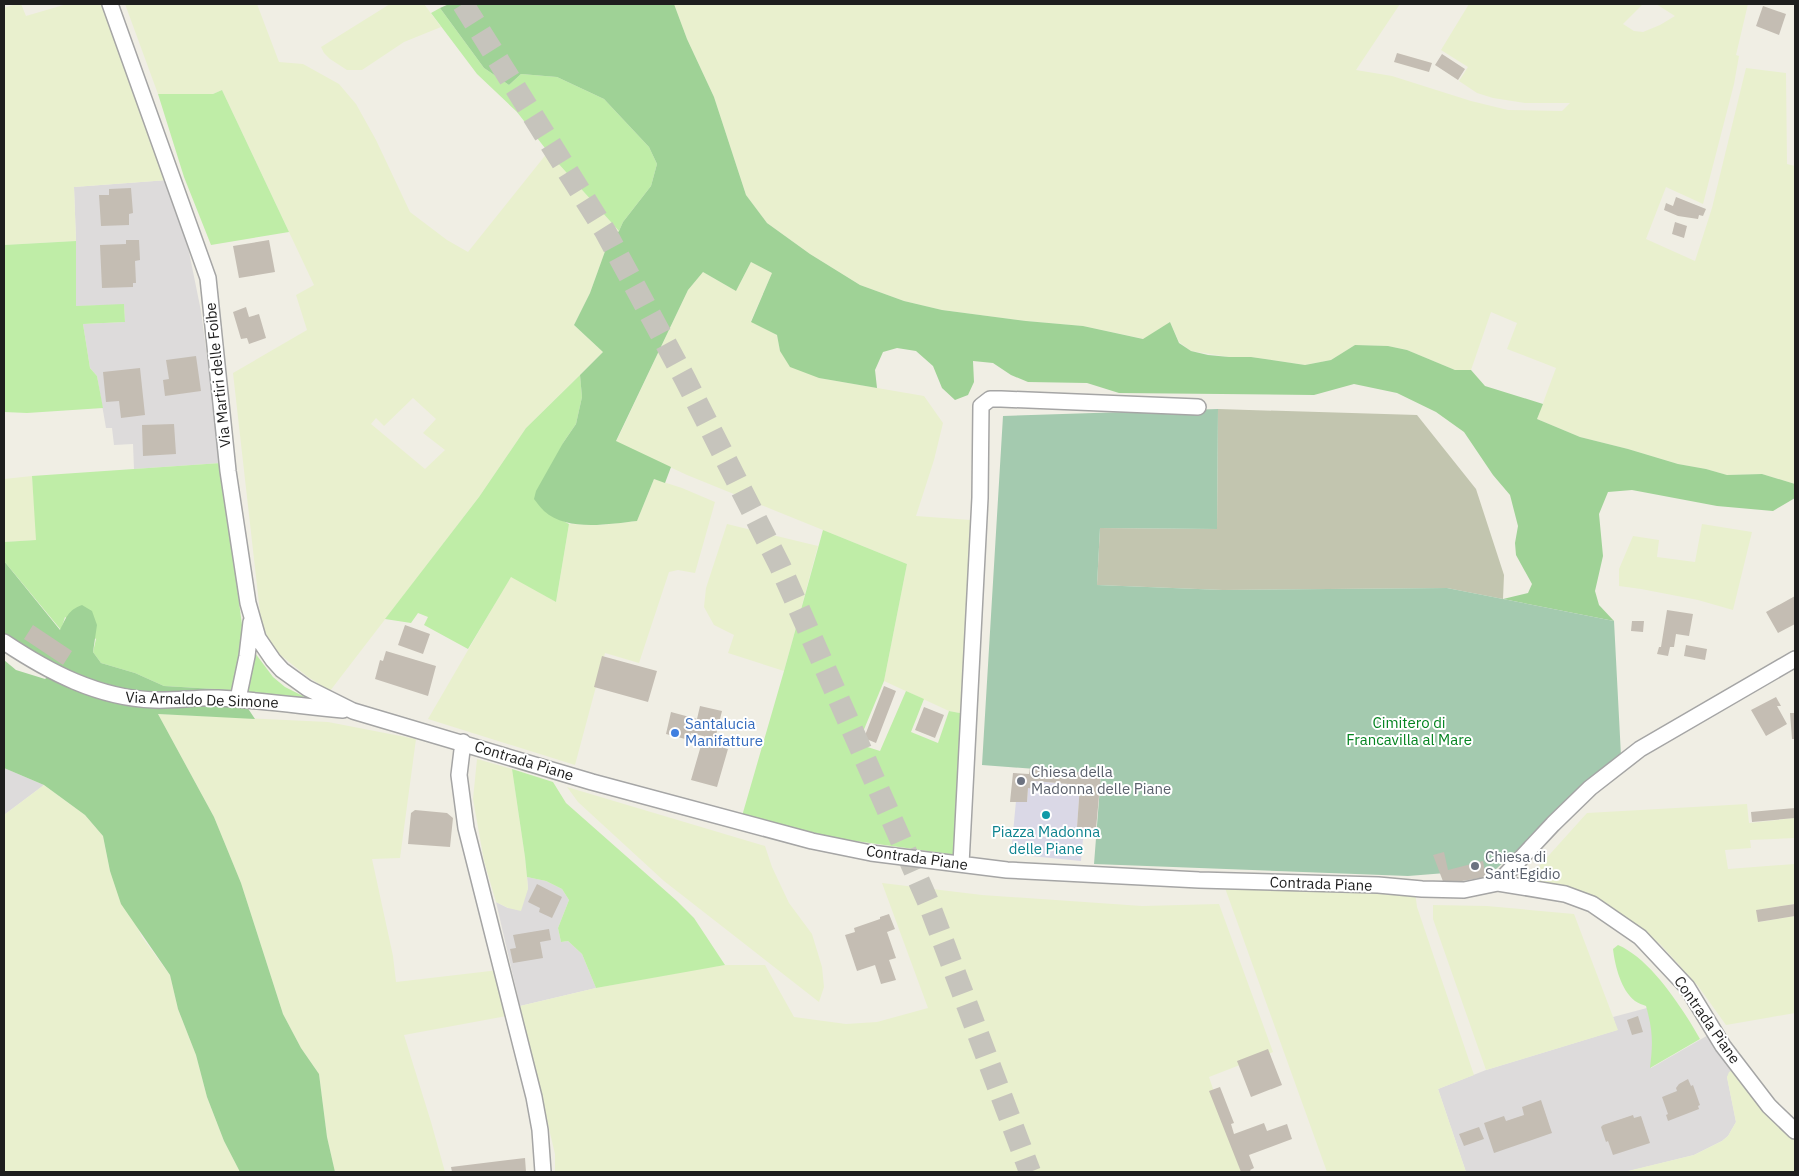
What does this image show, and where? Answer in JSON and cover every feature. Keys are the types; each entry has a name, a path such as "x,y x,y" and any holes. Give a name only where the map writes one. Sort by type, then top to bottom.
{"street":[{"name":"Via Martiri delle Foibe","path":"110,4 208,278 228,471 252,620 264,648 282,670 307,688 353,711"},
{"path":"961,864 980,498 981,406 990,399 1000,398 1198,407"},
{"path":"238,699 252,620"},
{"name":"Via Arnaldo De Simone","path":"4,642 78,684 115,696 153,700 238,699 353,711"},
{"path":"1498,883 1553,824 1590,788 1640,749 1795,659"},
{"name":"Contrada Piane","path":"353,711 463,742 584,780 812,841 871,852 993,868 1098,876 1378,885 1464,890 1498,883 1565,894 1592,904 1640,937 1687,987 1723,1046 1770,1106 1795,1130"},
{"path":"463,742 459,775 466,828 532,1088 540,1130 543,1172"}],"shaded area":[{"path":"21,4 26,16 67,4 104,4 168,180 74,187 76,241 4,245 4,8"},
{"path":"125,4 257,4 279,62 303,64 339,84 356,104 376,140 410,212 447,240 468,252 548,152 619,231 608,243 590,293 574,325 603,352 526,428 479,497 330,691 308,677 279,654 268,639 261,621 233,373 307,330 296,295 314,285 222,90 213,94 158,94","holes":["413,398 436,419 423,433 445,450 425,469 371,424 376,418 384,426"]},
{"path":"390,4 424,4 441,27 404,42 362,70 347,70 324,53 321,47"},
{"path":"674,4 1400,4 1356,70 1392,76 1471,101 1508,110 1562,111 1570,103 1525,103 1493,98 1477,93 1459,81 1468,67 1441,50 1469,4 1643,4 1623,24 1634,31 1643,32 1675,16 1656,4 1748,4 1736,55 1739,56 1734,84 1703,204 1666,187 1646,239 1695,261 1712,208 1746,68 1786,73 1787,164 1795,166 1795,484 1762,474 1727,475 1678,464 1580,437 1537,419 1556,368 1507,349 1517,323 1491,312 1471,370 1455,370 1407,350 1388,346 1355,345 1331,360 1305,365 1191,351 1179,342 1170,322 1144,339 1083,326 942,310 904,301 860,285 810,254 767,223 746,195 714,97 687,39"},
{"path":"168,180 189,252 201,311 221,463 134,469 133,444 114,445 112,428 106,428 97,376 90,368 83,324 125,322 124,305 76,306 74,187"},
{"path":"751,262 772,273 751,321 777,335 780,351 819,378 924,396 943,423 934,460 916,516 971,520 965,714 949,711 884,681 907,564 687,475 616,442 688,290 703,272 736,291"},
{"path":"1218,409 1417,415 1476,489 1504,575 1503,599 1447,588 1223,590 1097,585 1100,528 1217,529"},
{"path":"32,476 37,540 4,542 4,479"},
{"path":"654,479 715,502 695,573 678,570 669,572 639,663 605,653 575,765 428,719 511,576 556,602 569,524 600,525 637,521"},
{"path":"727,524 818,546 784,671 728,653 734,635 714,625 704,607 706,588"},
{"path":"1702,524 1752,532 1733,610 1698,600 1619,586 1619,569 1633,536 1659,540 1657,557 1695,562"},
{"path":"158,714 328,722 416,739 400,858 372,859 393,956 396,982 499,970 512,1015 404,1035 445,1172 335,1172 327,1137 319,1074 301,1048 283,1014 241,883 214,817"},
{"path":"477,759 512,769 528,889 521,911 508,908 496,902 484,861 473,799"},
{"path":"4,768 44,785 4,815"},
{"name":"Piazza Madonna delle Piane","path":"1035,781 1080,785 1077,827 1084,828 1081,861 1011,854 1016,801 1027,802 1028,788 1035,788"},
{"path":"44,785 85,815 103,836 110,871 142,937 170,975 178,1009 196,1055 207,1097 224,1141 240,1172 4,1172 4,815"},
{"path":"567,787 765,846 772,867 789,903 812,934 822,967 824,987 819,1002 664,881 578,802"},
{"path":"1747,804 1749,823 1795,818 1795,838 1750,840 1751,848 1725,850 1728,869 1795,864 1795,904 1757,910 1759,922 1795,916 1795,1013 1726,1025 1698,986 1660,944 1631,921 1614,909 1584,893 1540,883 1532,874 1587,813"},
{"path":"527,877 546,881 562,889 569,900 558,928 561,942 568,941 582,954 596,988 520,1006 496,902 508,908 528,889"},
{"path":"882,883 982,895 1142,906 1219,904 1273,1052 1209,1077 1241,1172 555,1172 555,1154 520,1006 596,988 693,970 725,965 765,965 794,1017 846,1024 877,1022 928,1008"},
{"path":"1225,888 1415,892 1417,907 1474,1075 1438,1089 1466,1172 1327,1172"},
{"path":"1433,905 1487,906 1574,914 1618,1030 1486,1070 1433,919"},
{"path":"1647,1008 1651,1022 1653,1042 1651,1068 1710,1034 1735,1069 1727,1077 1736,1122 1728,1136 1694,1155 1629,1172 1466,1172 1438,1089 1486,1070 1617,1030 1613,1017"},
{"path":"1735,1069 1795,1135 1795,1172 1628,1171 1694,1155 1728,1136 1736,1122 1727,1077 1729,1072"}],"green space":[{"path":"449,4 674,4 687,39 714,97 746,195 767,223 810,254 860,285 904,301 942,310 1083,326 1143,339 1170,322 1179,343 1191,351 1208,355 1251,357 1305,365 1331,360 1355,345 1388,346 1407,350 1455,370 1471,370 1485,386 1543,404 1537,419 1580,437 1678,464 1727,475 1762,474 1795,484 1795,498 1773,511 1717,506 1632,490 1608,492 1599,514 1603,556 1595,591 1599,605 1614,621 1503,599 1528,593 1532,584 1516,555 1515,543 1518,526 1510,495 1493,475 1464,432 1436,412 1397,393 1354,384 1314,395 1119,393 1087,383 1028,382 1011,375 993,363 973,361 974,382 968,395 955,400 942,388 933,366 916,351 897,348 883,352 875,370 877,388 819,378 790,367 780,351 777,335 751,322 772,273 751,262 736,291 703,272 688,290 616,441 671,467 665,483 654,479 637,521 589,525 564,522 553,518 534,499 536,491 576,424 582,397 580,375 603,352 574,325 590,293 608,243 619,231 623,222 651,186 657,164 649,147 604,99 557,77 521,74 509,85 484,68 440,8"},
{"path":"440,8 484,68 509,85 521,74 557,77 604,99 649,147 657,164 651,186 623,222 619,231 548,152 517,112 477,74 431,13"},
{"path":"222,90 289,232 211,245 184,177 158,94 213,94"},
{"path":"76,241 76,306 124,304 125,322 83,324 90,368 97,376 103,408 27,413 4,412 4,245"},
{"path":"580,375 582,397 576,424 563,443 546,512 569,524 556,602 511,577 468,649 424,625 428,617 418,613 411,623 385,619 479,497 526,428"},
{"name":"Cimitero di Francavilla al Mare","path":"1218,409 1217,529 1100,528 1097,585 1223,590 1447,588 1614,621 1621,756 1496,869 1408,876 1094,864 1101,774 982,765 1003,416"},
{"path":"221,463 242,625 239,663 232,690 164,686 135,673 101,663 93,652 96,639 65,617 61,630 4,561 4,542 36,540 32,476"},
{"path":"823,530 907,564 884,681 858,744 880,751 906,691 924,699 911,732 938,743 949,711 965,714 957,855 841,839 742,816"},
{"path":"4,561 60,630 68,615 77,607 82,605 92,611 97,625 93,652 101,663 135,673 164,686 232,690 255,719 158,714 214,817 241,883 283,1014 301,1048 319,1074 327,1137 335,1172 240,1172 224,1141 207,1097 196,1055 178,1009 170,975 121,904 110,871 103,836 85,815 44,785 4,768 4,660 16,670 45,679 53,673 4,637"},
{"path":"255,653 273,677 285,687 305,697 305,699 247,694 249,675"},
{"path":"512,769 553,782 566,803 694,918 725,965 596,988 582,954 568,941 561,942 558,928 569,900 562,889 546,881 527,877"},
{"path":"1618,945 1642,961 1654,973 1685,1014 1700,1039 1650,1068 1652,1037 1646,1006 1635,1001 1622,984 1615,963 1613,949"}],"building":[{"path":"1763,6 1786,14 1779,35 1756,26"},
{"path":"1397,53 1432,63 1429,72 1394,62"},
{"path":"1442,54 1465,69 1458,80 1435,65"},
{"path":"131,188 133,213 129,214 129,225 101,226 99,195 109,195 109,189"},
{"path":"1676,197 1706,209 1703,216 1699,215 1698,219 1678,216 1664,210 1666,203 1673,206"},
{"path":"1675,222 1687,226 1684,238 1672,234"},
{"path":"126,240 139,240 140,260 135,261 136,283 133,283 133,287 102,288 100,245 126,244"},
{"path":"269,240 275,272 239,278 233,246"},
{"path":"246,307 249,317 259,314 266,338 249,344 247,338 241,339 233,312"},
{"path":"196,356 201,391 165,396 163,380 169,379 166,360"},
{"path":"140,368 145,415 121,418 119,401 106,402 103,372"},
{"path":"174,424 176,454 143,456 142,425"},
{"path":"1795,596 1795,624 1778,633 1766,612"},
{"path":"1667,610 1693,614 1689,636 1676,634 1674,647 1670,647 1668,656 1657,654 1659,647 1661,647"},
{"path":"1632,621 1644,621 1643,632 1631,631"},
{"path":"33,625 72,651 63,665 24,639"},
{"path":"405,625 430,634 423,654 398,645"},
{"path":"1686,645 1707,649 1705,660 1684,656"},
{"path":"386,651 436,666 428,696 375,679 380,660 383,661"},
{"path":"602,656 657,671 648,702 594,687"},
{"path":"884,686 896,691 876,743 864,738"},
{"path":"1776,697 1781,706 1777,706 1787,724 1766,736 1751,710"},
{"path":"700,706 722,711 715,739 691,733 689,740 666,734 671,712 697,719"},
{"path":"924,707 944,715 935,738 915,730"},
{"path":"1790,713 1795,713 1795,739 1792,739"},
{"path":"702,742 728,749 717,787 691,780"},
{"path":"1030,768 1101,774 1096,829 1077,827 1080,785 1035,781 1035,789 1028,788 1027,802 1010,802 1013,773 1029,774"},
{"path":"1795,808 1795,818 1752,822 1751,812"},
{"path":"415,810 447,813 453,818 450,847 408,844 411,813"},
{"name":"Chiesa di Sant'Egidio","path":"1444,852 1448,870 1483,861 1486,877 1444,884 1433,855"},
{"path":"537,884 562,897 552,918 539,912 540,908 528,902"},
{"path":"1795,904 1795,916 1758,922 1756,910"},
{"path":"889,914 895,929 887,932 896,958 889,960 896,980 881,984 875,965 857,971 845,935 855,932 854,928"},
{"path":"549,929 551,940 540,942 543,958 513,963 510,949 516,948 513,935"},
{"path":"1638,1016 1643,1032 1632,1035 1627,1020"},
{"path":"1268,1049 1282,1085 1251,1097 1237,1061"},
{"path":"1688,1079 1691,1086 1693,1085 1700,1105 1698,1106 1699,1109 1668,1121 1666,1115 1668,1114 1662,1097 1677,1091 1676,1088 1679,1084"},
{"path":"1220,1087 1234,1123 1231,1124 1234,1134 1264,1123 1267,1131 1287,1124 1292,1139 1249,1155 1254,1168 1250,1170 1251,1172 1241,1172 1209,1091"},
{"path":"1541,1100 1552,1133 1494,1153 1484,1123 1504,1116 1506,1121 1524,1115 1522,1107"},
{"path":"1633,1115 1634,1118 1641,1116 1650,1143 1613,1155 1601,1127"},
{"path":"1479,1127 1484,1139 1464,1146 1459,1134"},
{"path":"525,1158 526,1172 452,1172 451,1167"}],"tunnel":[{"path":"463,4 605,231 685,379 780,566 929,904 1030,1172"}],"place":[{"name":"Santalucia Manifatture","path":"675,733"},
{"name":"Chiesa della Madonna delle Piane","path":"1021,781"},
{"name":"Piazza Madonna delle Piane","path":"1046,815"},
{"name":"Chiesa di Sant'Egidio","path":"1475,866"}]}
